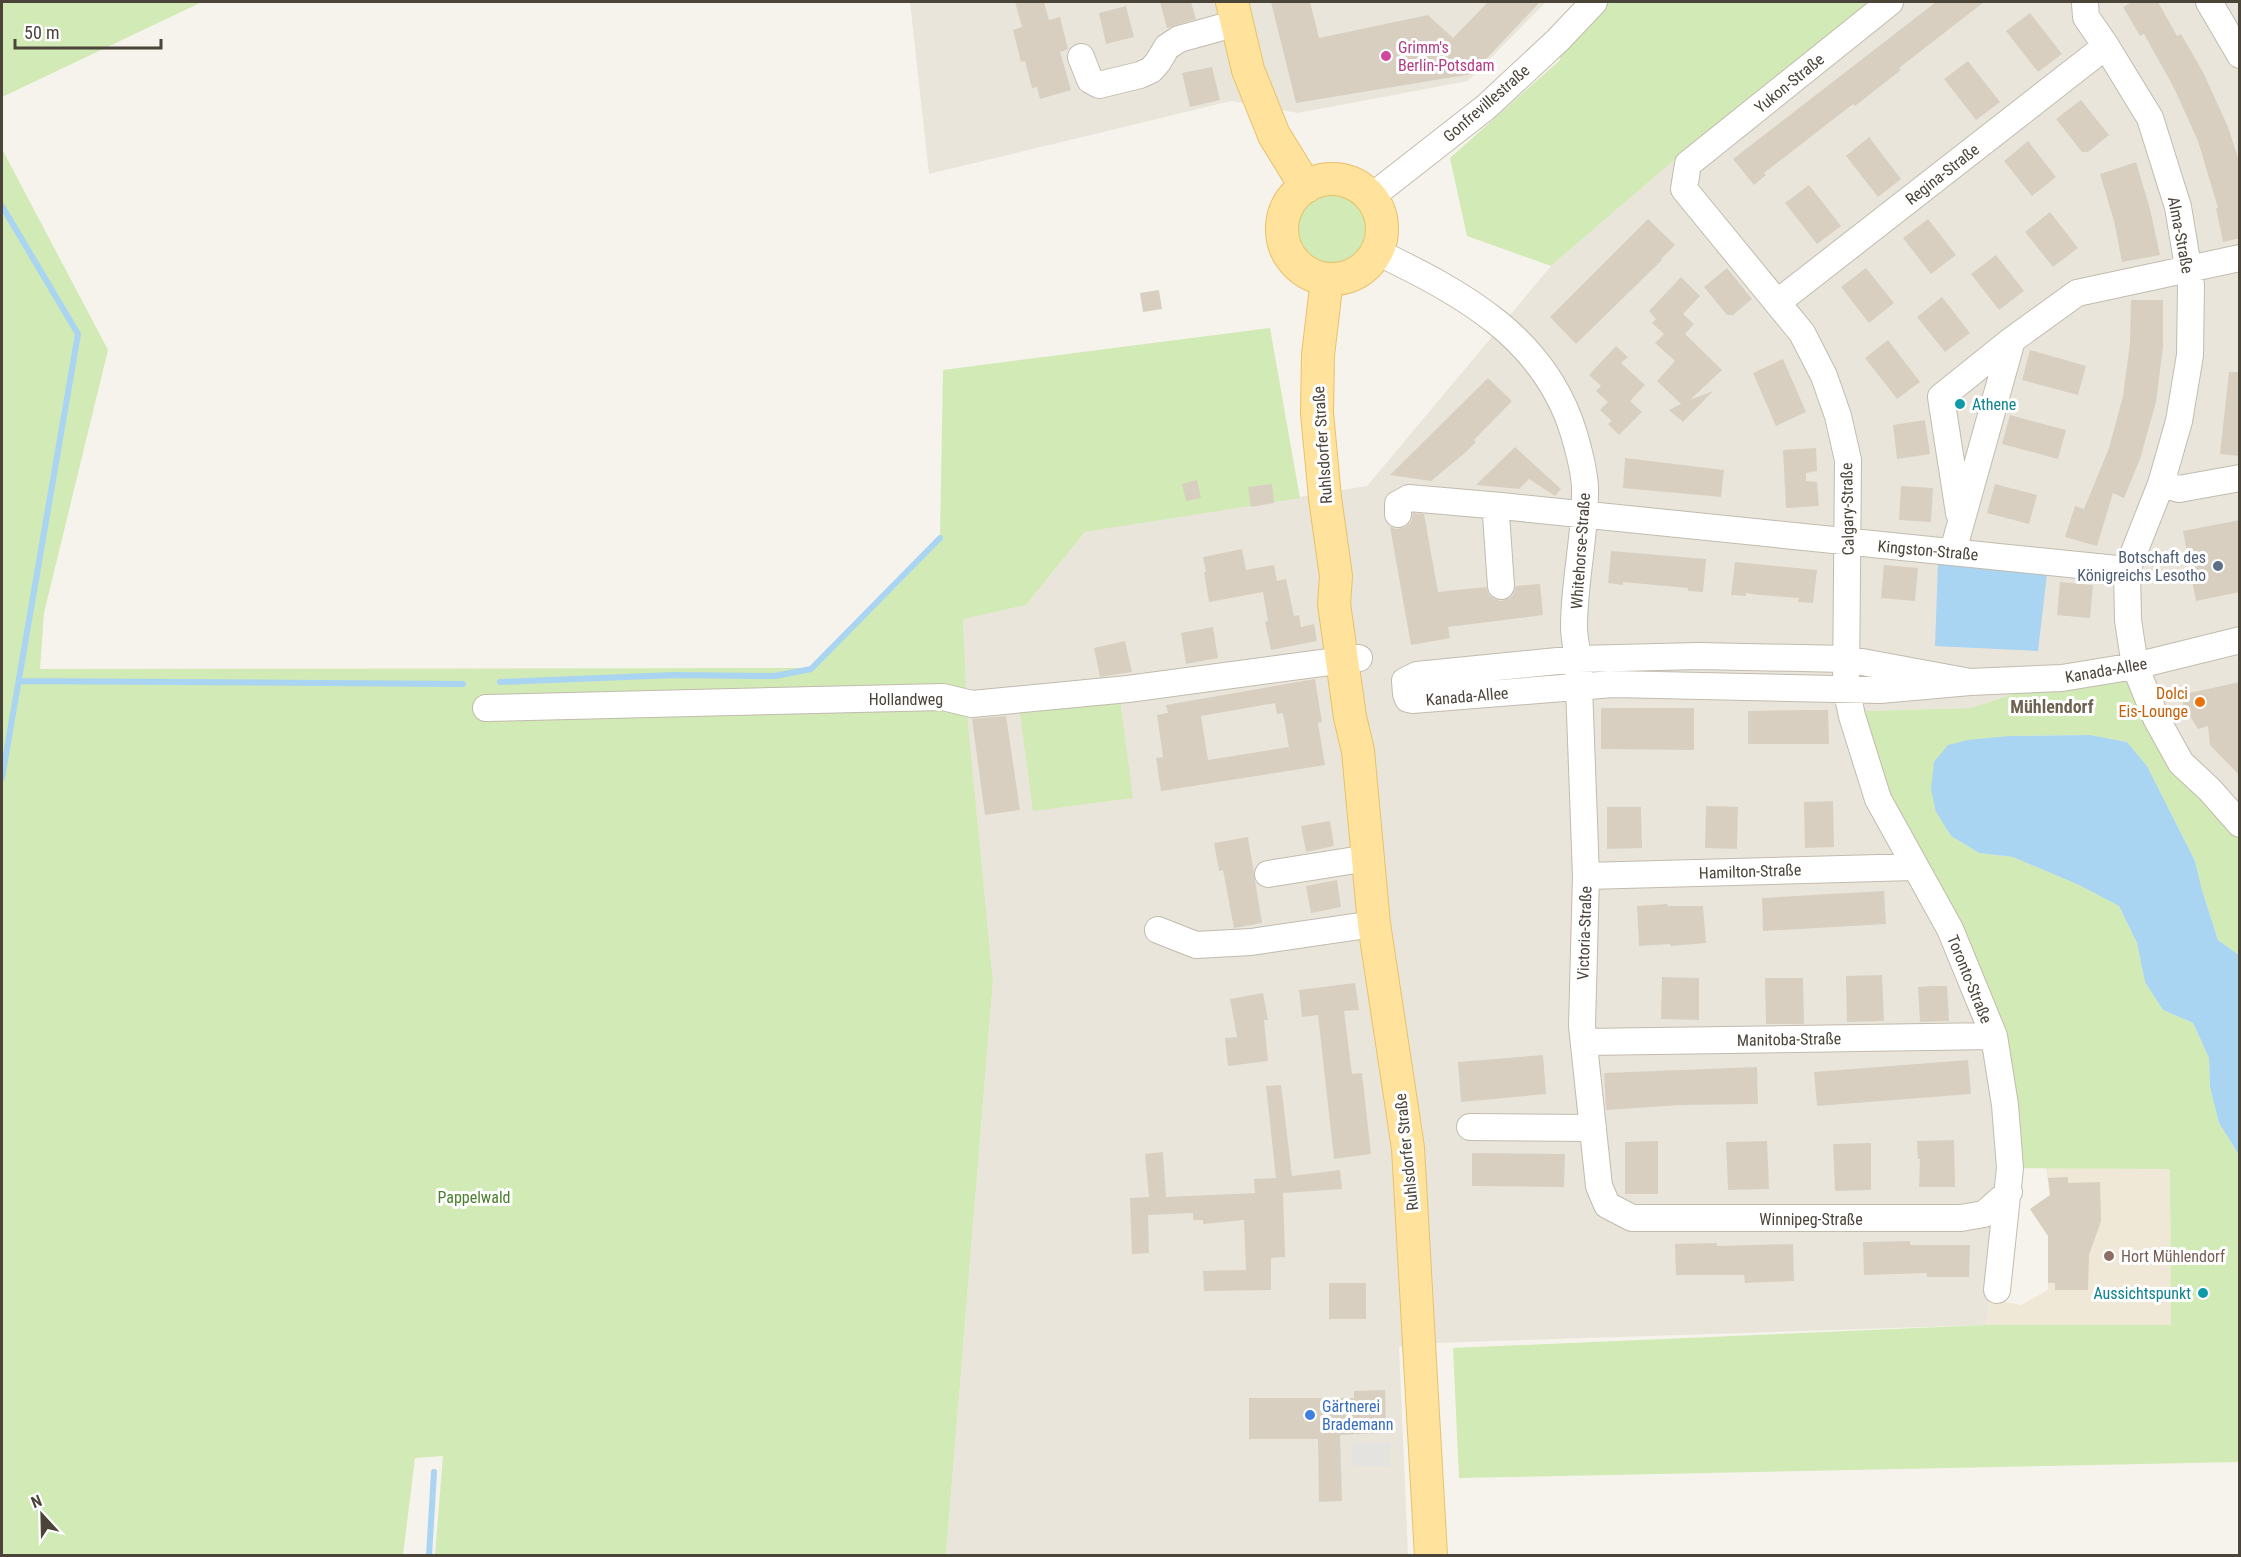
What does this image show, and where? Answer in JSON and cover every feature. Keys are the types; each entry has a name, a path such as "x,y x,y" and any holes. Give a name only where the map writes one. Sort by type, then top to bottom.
{"main road":[{"path":"1235,12 1248,70 1274,135 1306,186"},
{"path":"1333,179 1347,181 1360,187 1371,197 1380,214 1383,233 1377,252 1368,264 1356,273 1342,278 1327,279 1316,276 1297,264 1285,245 1283,223 1290,202 1306,186 1333,179"},
{"name":"Ruhlsdorfer Straße","path":"1327,279 1318,356 1317,413 1325,498 1336,576 1334,604 1351,659 1350,717 1358,751 1374,924 1408,1148 1431,1556"}],"street":[{"name":"Gonfrevillestraße","path":"1371,197 1486,107 1558,40 1594,2"},
{"name":"Yukon-Straße","path":"1688,164 1890,2"},
{"name":"Alma-Straße","path":"2085,2 2086,17 2106,45 2150,118 2178,207 2189,269 2190,355 2179,421 2161,484 2127,570 2128,621 2135,666 2156,718 2181,763 2217,797 2240,825"},
{"path":"2209,2 2240,56"},
{"path":"1081,57 1090,80 1099,85 1140,75 1150,70 1167,47 1179,39 1235,12"},
{"name":"Regina-Straße","path":"1778,302 2106,45"},
{"name":"Calgary-Straße","path":"1688,164 1684,189 1802,333 1824,376 1838,416 1848,460 1846,688"},
{"name":"Whitehorse-Straße","path":"1377,252 1458,294 1486,313 1528,350 1560,398 1571,423 1585,485 1574,629 1578,659"},
{"path":"1960,522 1941,397 2012,340 2076,293 2240,258"},
{"path":"1953,551 2012,340"},
{"path":"2161,484 2179,489 2240,478"},
{"name":"Kingston-Straße","path":"1398,514 1398,504 1409,498 2127,570"},
{"path":"1500,586 1496,515 1501,506"},
{"name":"Kanada-Allee","path":"1970,682 1846,658 1698,656 1578,659 1417,675 1408,678 1405,681 1405,687 1408,699 1412,700 1613,684 1880,690 1970,682 2062,678 2135,666 2240,640"},
{"name":"Hollandweg","path":"486,708 943,697 972,704 1128,689 1351,659"},
{"name":"Victoria-Straße","path":"1578,659 1586,876 1582,967 1584,1042 1599,1186 1607,1205"},
{"name":"Toronto-Straße","path":"1846,688 1852,716 1878,799 1950,929 1994,1036 2005,1105 2010,1168 1997,1290"},
{"path":"1268,874 1368,858"},
{"name":"Hamilton-Straße","path":"1586,876 1915,867"},
{"path":"1158,930 1196,945 1251,942 1374,924"},
{"name":"Manitoba-Straße","path":"1584,1042 1994,1036"},
{"path":"1470,1127 1593,1128"},
{"name":"Winnipeg-Straße","path":"1607,1205 1632,1218 1961,1218 1984,1214 2009,1192"}],"shaded area":[{"path":"910,2 1546,2 1468,81 1298,113 1231,101 929,174"},
{"path":"1872,2 2239,2 2239,824 2062,678 1971,708 1866,711 1950,929 2005,1105 1986,1325 1435,1343 1399,1347 1408,1555 946,1556 993,981 965,699 963,618 1026,605 1085,532 1367,486 1551,266 1667,166"},
{"name":"Hort Mühlendorf","path":"2046,1168 2170,1169 2171,1325 1986,1325 1990,1299 2021,1305 2048,1290 2048,1227 2043,1229 2030,1209 2050,1195"},
{"path":"1390,1442 1390,1466 1353,1466 1352,1443"}],"green space":[{"path":"2,2 202,2 2,97"},
{"path":"1610,2 1872,2 1667,166 1551,266 1467,236 1450,158 1560,60 1561,48"},
{"name":"Pappelwald","path":"2,149 108,350 44,613 40,669 811,668 940,537 943,370 1270,328 1300,498 1085,532 1026,605 963,619 967,714 993,981 946,1555 435,1555 443,1456 415,1458 403,1555 2,1555"},
{"path":"1333,191 1354,197 1364,207 1370,228 1364,249 1354,259 1333,265 1312,259 1302,249 1296,228 1302,207 1312,197"},
{"path":"2135,666 2156,718 2239,824 2239,955 2218,940 2195,861 2147,766 2127,742 2090,735 2009,736 1936,812 1951,836 1979,853 2013,857 2079,885 2119,906 2137,943 2145,982 2163,1010 2193,1023 2209,1058 2210,1087 2219,1123 2239,1155 2239,1462 1459,1478 1453,1348 1986,1325 2171,1325 2170,1169 2010,1168 1994,1036 1863,752 1865,711 1971,708 2062,678"},
{"path":"1120,700 1133,798 1033,811 1020,713"}],"water":[{"path":"1938,563 2047,574 2038,651 1935,646"},
{"path":"2090,735 2127,742 2147,766 2195,861 2218,940 2239,955 2239,1155 2219,1123 2210,1087 2209,1058 2193,1023 2163,1010 2145,982 2137,943 2119,906 2079,885 2013,857 1979,853 1951,836 1936,812 1931,789 1934,762 1948,745 1968,740 2009,736"}],"building":[{"path":"1015,2 1044,2 1049,20 1060,17 1068,49 1060,52 1071,90 1040,99 1037,87 1032,88 1025,61 1021,62 1013,30 1022,27"},
{"path":"1160,2 1191,2 1196,19 1167,28"},
{"name":"Grimm's Berlin-Potsdam","path":"1271,2 1310,2 1319,38 1428,15 1453,38 1488,2 1540,2 1472,74 1296,103"},
{"path":"1936,2 1984,2 1899,68 1901,70 1855,106 1853,104 1764,173 1766,175 1754,185 1733,159"},
{"path":"2132,2 2158,2 2177,36 2181,34 2203,72 2228,127 2240,164 2240,238 2223,242 2216,208 2218,208 2198,141 2174,88 2144,34 2140,36 2123,7"},
{"path":"1126,6 1134,37 1106,44 1099,13"},
{"path":"2030,13 2062,54 2038,72 2006,31"},
{"path":"1968,61 2000,102 1976,120 1944,79"},
{"path":"1212,67 1220,100 1190,107 1182,73"},
{"path":"2081,100 2109,135 2088,152 2082,152 2056,119"},
{"path":"1869,137 1901,179 1878,197 1846,156"},
{"path":"2028,141 2056,177 2032,196 2004,161"},
{"path":"2136,162 2150,209 2160,255 2122,262 2114,221 2100,174"},
{"path":"1809,185 1841,226 1817,244 1785,203"},
{"path":"2050,212 2078,248 2053,267 2025,232"},
{"path":"1648,219 1675,245 1576,344 1550,317"},
{"path":"1928,219 1956,255 1931,274 1903,238"},
{"path":"1996,255 2024,291 1999,310 1971,274"},
{"path":"1727,268 1752,299 1733,315 1727,315 1704,287"},
{"path":"1866,268 1894,303 1869,323 1841,287"},
{"path":"1681,277 1700,296 1683,314 1694,324 1685,334 1722,370 1690,400 1713,391 1683,422 1669,410 1681,404 1657,381 1675,361 1655,343 1664,334 1652,323 1656,319 1649,311"},
{"path":"1159,290 1162,309 1143,312 1140,293"},
{"path":"1942,297 1970,333 1945,352 1917,317"},
{"path":"2131,300 2163,300 2163,347 2156,402 2140,459 2124,498 2113,493 2097,546 2065,537 2075,506 2084,509 2109,448 2123,396 2130,343"},
{"path":"1888,340 1920,382 1897,399 1865,358"},
{"path":"1616,346 1628,357 1621,363 1645,385 1630,401 1642,412 1619,435 1608,424 1612,421 1600,410 1608,402 1596,391 1601,386 1589,375"},
{"path":"2030,350 2086,366 2078,395 2022,380"},
{"path":"1783,359 1806,412 1776,426 1753,373"},
{"path":"2229,372 2240,372 2240,456 2220,454"},
{"path":"1488,378 1512,401 1474,440 1476,442 1466,452 1431,481 1390,475"},
{"path":"2010,415 2066,430 2058,459 2002,444"},
{"path":"1925,420 1930,454 1897,459 1893,425"},
{"path":"1515,447 1561,489 1555,496 1529,479 1519,489 1476,485"},
{"path":"1816,448 1817,471 1806,473 1806,481 1817,482 1819,506 1786,508 1783,450"},
{"path":"1625,458 1724,470 1721,497 1623,488"},
{"path":"1197,480 1201,498 1186,501 1182,484"},
{"path":"1272,484 1274,503 1251,507 1248,487"},
{"path":"1995,484 2037,495 2029,524 1987,513"},
{"path":"1901,486 1933,488 1931,522 1899,520"},
{"path":"1413,513 1424,514 1438,592 1486,587 1489,595 1501,601 1510,598 1516,586 1540,584 1543,615 1448,627 1450,638 1411,645 1390,527 1397,529 1405,527 1411,522"},
{"path":"2240,520 2240,592 2196,601 2183,531"},
{"path":"1242,549 1246,570 1274,565 1277,581 1286,579 1294,616 1299,615 1301,627 1314,624 1317,641 1271,650 1265,622 1268,621 1263,592 1209,602 1203,557"},
{"path":"1611,551 1706,559 1703,592 1688,591 1688,588 1623,582 1623,585 1608,583"},
{"path":"1735,562 1817,570 1813,603 1798,602 1799,598 1746,593 1746,596 1731,595"},
{"path":"1884,565 1918,568 1915,601 1881,598"},
{"path":"2060,582 2093,585 2090,618 2057,615"},
{"path":"1213,627 1218,658 1186,664 1181,633"},
{"path":"1125,641 1132,672 1100,677 1094,648"},
{"path":"1315,679 1322,722 1318,723 1325,765 1161,791 1156,758 1163,757 1157,715 1168,713 1166,705","holes":["1275,703 1277,714 1283,713 1289,747 1208,760 1201,716"]},
{"path":"2240,682 2240,776 2210,745 2208,726 2198,729 2183,705 2183,700 2189,693"},
{"path":"1601,708 1694,708 1694,750 1601,749"},
{"path":"1828,710 1829,744 1748,744 1748,711"},
{"path":"1006,716 1020,810 985,815 972,719"},
{"path":"1833,801 1834,847 1805,848 1804,802"},
{"path":"1706,806 1738,807 1737,849 1705,848"},
{"path":"1607,807 1641,807 1642,848 1607,849"},
{"path":"1330,821 1334,846 1306,852 1301,826"},
{"path":"1248,837 1262,923 1234,928 1223,870 1219,871 1214,843"},
{"path":"1337,880 1341,907 1311,913 1306,886"},
{"path":"1884,891 1886,924 1763,931 1762,898"},
{"path":"1667,904 1668,906 1703,906 1706,943 1639,946 1637,906"},
{"path":"1882,975 1884,1021 1847,1022 1846,976"},
{"path":"1662,977 1699,978 1699,1020 1661,1019"},
{"path":"1765,978 1803,978 1804,1024 1766,1024"},
{"path":"1355,983 1359,1010 1344,1011 1352,1074 1362,1073 1371,1154 1334,1159 1318,1015 1302,1017 1299,990"},
{"path":"1947,986 1949,1021 1920,1022 1918,987"},
{"path":"1263,993 1268,1020 1264,1020 1268,1061 1228,1066 1225,1038 1237,1037 1230,999"},
{"path":"1543,1055 1546,1094 1461,1102 1458,1062"},
{"path":"1968,1060 1971,1094 1817,1106 1814,1072"},
{"path":"1757,1067 1758,1104 1681,1105 1606,1110 1604,1073"},
{"path":"1281,1085 1292,1176 1340,1170 1342,1189 1283,1193 1285,1257 1271,1258 1271,1290 1204,1291 1203,1271 1246,1270 1244,1220 1203,1224 1203,1220 1193,1220 1193,1213 1148,1215 1149,1253 1132,1254 1130,1198 1149,1197 1145,1154 1163,1152 1166,1197 1255,1193 1254,1179 1276,1178 1266,1086"},
{"path":"1954,1140 1955,1187 1919,1187 1920,1159 1918,1159 1917,1141"},
{"path":"1658,1141 1658,1194 1625,1194 1625,1142"},
{"path":"1767,1141 1769,1189 1728,1190 1726,1142"},
{"path":"1871,1143 1871,1190 1835,1191 1833,1144"},
{"path":"1472,1153 1565,1154 1564,1187 1472,1186"},
{"path":"2068,1177 2068,1183 2100,1182 2101,1221 2089,1255 2088,1290 2055,1290 2055,1283 2048,1283 2048,1236 2030,1209 2050,1195 2048,1178"},
{"path":"1910,1241 1910,1245 1970,1245 1969,1277 1927,1277 1927,1273 1864,1275 1863,1242"},
{"path":"1717,1243 1717,1246 1793,1244 1794,1281 1745,1283 1744,1275 1676,1275 1675,1244"},
{"path":"1329,1283 1366,1283 1366,1319 1329,1319"},
{"path":"1385,1390 1386,1422 1380,1422 1380,1433 1340,1435 1342,1501 1319,1502 1318,1439 1249,1439 1249,1398 1354,1398 1354,1391"}],"waterway":[{"path":"2,206 78,334 2,778"},
{"path":"500,682 674,675 775,676 811,669 940,538"},
{"path":"19,681 463,684"},
{"path":"429,1556 434,1472"}],"place":[{"name":"Grimm's Berlin-Potsdam","path":"1386,56"},
{"name":"Athene","path":"1960,404"},
{"name":"Botschaft des Königreichs Lesotho","path":"2218,566"},
{"name":"Dolci Eis-Lounge","path":"2200,702"},
{"name":"Hort Mühlendorf","path":"2109,1256"},
{"name":"Aussichtspunkt","path":"2203,1293"},
{"name":"Gärtnerei Brademann","path":"1310,1415"}],"district":[{"name":"Mühlendorf","path":"2052,707"}]}
